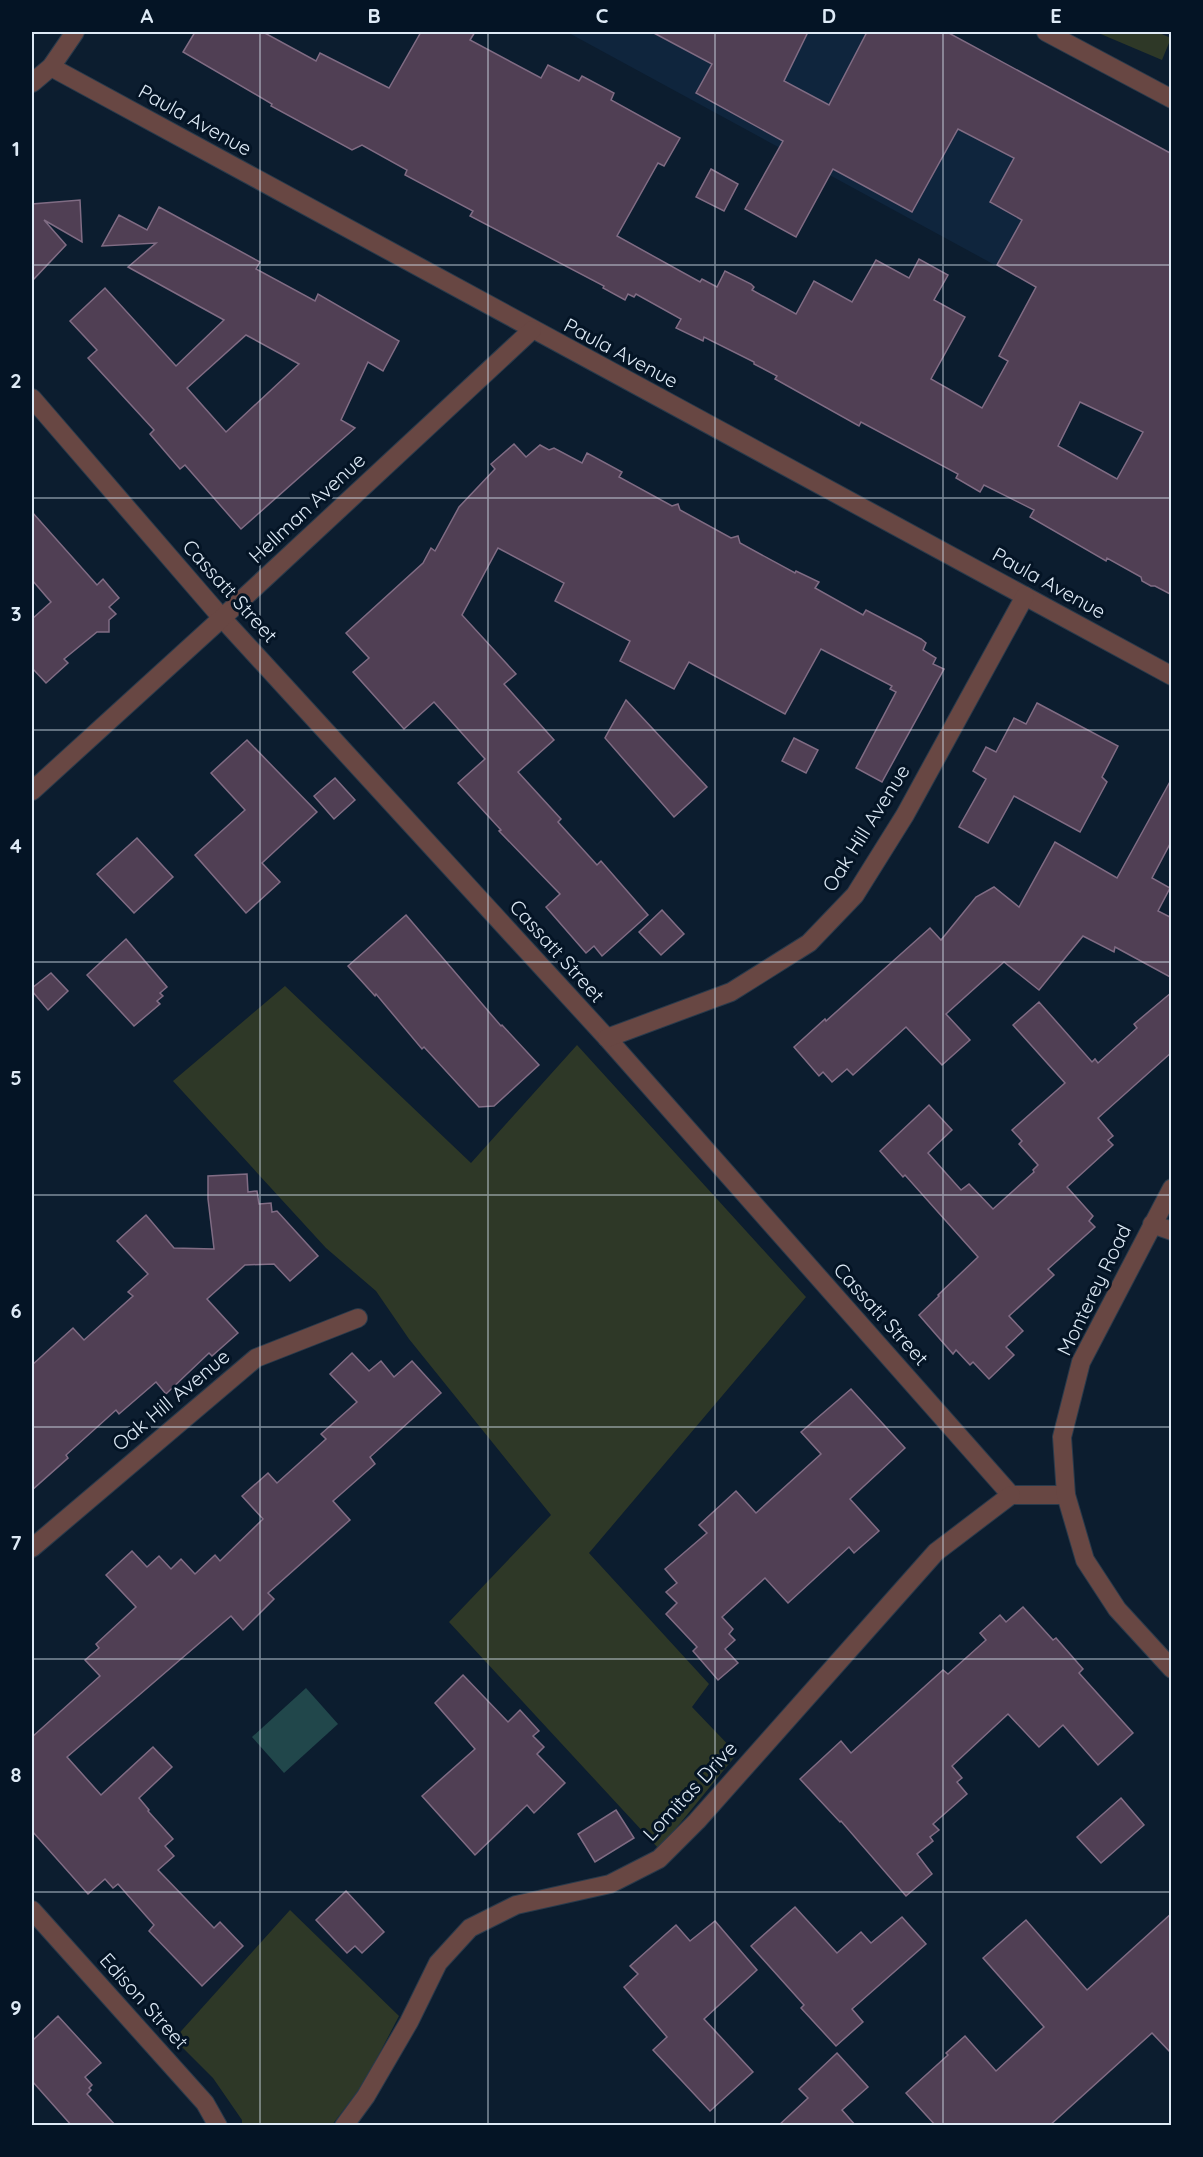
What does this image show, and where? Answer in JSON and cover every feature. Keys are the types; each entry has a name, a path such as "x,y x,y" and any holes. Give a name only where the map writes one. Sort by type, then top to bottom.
{"street":[{"path":"32,83 51,67 75,32"},
{"path":"1046,32 1172,99"},
{"name":"Paula Avenue","path":"51,67 1172,676"},
{"name":"Hellman Avenue","path":"32,791 532,330"},
{"name":"Cassatt Street","path":"32,398 222,618 606,1038 1011,1495"},
{"name":"Oak Hill Avenue","path":"606,1038 730,992 809,943 848,903 905,815 1025,596"},
{"name":"Monterey Road","path":"1172,1188 1081,1362 1062,1437 1066,1495 1085,1560 1117,1609 1172,1669"},
{"path":"1152,1224 1172,1231"},
{"name":"Oak Hill Avenue","path":"32,1548 256,1358 358,1318"},
{"path":"1011,1495 1066,1495"},
{"name":"Lomitas Drive","path":"344,2126 366,2096 409,2022 438,1963 470,1928 516,1905 610,1884 659,1859 697,1821 936,1552 1011,1495"},
{"name":"Edison Street","path":"32,1910 205,2103 218,2126"}],"shaded area":[{"path":"567,32 946,32 1171,154 1171,361"},
{"path":"1096,32 1157,32 1171,38 1162,60"},
{"path":"285,986 471,1163 577,1045 806,1297 589,1553 709,1684 692,1707 737,1754 659,1849 449,1622 551,1515 409,1339 376,1291 326,1248 173,1081"},
{"path":"306,1688 338,1724 284,1773 252,1737"},
{"path":"290,1910 399,2016 364,2083 332,2125 242,2125 242,2120 213,2078 174,2039"}],"building":[{"path":"195,32 263,32 316,61 320,53 389,88 421,32 475,32 470,40 541,78 548,65 579,81 582,76 614,93 611,100 680,138 664,166 658,163 617,236 700,282 702,279 717,287 725,271 751,284 754,287 752,290 796,314 814,281 852,302 876,260 909,278 919,259 948,275 934,300 965,317 931,379 982,408 1008,361 999,356 1036,287 997,265 1022,220 990,202 1014,158 958,129 912,212 833,169 796,237 745,209 783,141 696,93 712,64 652,32 808,32 784,81 829,105 867,32 947,32 1172,154 1172,595 1151,586 1142,581 1141,577 1107,558 1106,561 1030,517 1034,510 984,485 980,492 956,478 958,474 861,422 859,426 775,379 777,376 754,362 704,337 703,341 676,328 681,319 636,294 634,297 628,294 625,300 603,288 604,286 470,216 473,211 405,175 407,170 362,145 352,150 271,106 272,104 183,52","holes":["1080,402 1143,432 1117,479 1058,446"]},
{"path":"711,169 738,184 724,211 696,197"},
{"path":"80,200 82,242 44,220 66,245 32,281 32,204"},
{"path":"159,207 260,262 256,269 315,301 318,294 399,341 383,371 368,362 341,420 355,428 241,529 185,465 180,469 150,434 154,430 88,358 97,350 70,321 105,288 176,366 224,320 128,267 156,243 102,246 119,215 147,230","holes":["246,335 299,364 226,432 187,388"]},
{"path":"514,444 526,457 540,445 549,450 554,448 582,463 587,453 622,472 619,477 672,506 678,504 680,510 731,538 738,536 740,543 795,573 796,571 819,582 815,588 863,615 866,610 921,639 926,643 923,650 936,658 933,664 944,669 882,782 856,768 896,692 890,689 892,686 821,649 785,714 689,662 674,689 620,661 630,641 555,601 564,583 498,548 462,615 516,674 504,684 554,740 518,772 561,819 558,822 597,865 601,861 648,915 602,956 594,946 586,953 546,907 560,894 499,831 501,830 458,783 485,759 434,702 404,729 353,672 369,658 346,633 423,563 431,548 435,551 459,507 495,469 491,464"},
{"path":"32,512 97,585 103,579 119,598 109,607 116,614 109,620 109,632 97,632 64,659 68,663 46,683 32,668 32,619 51,602 32,580"},
{"path":"626,700 707,787 674,817 605,738"},
{"path":"1037,703 1118,746 1102,777 1107,782 1080,832 1014,796 988,843 959,827 986,779 973,771 986,747 996,752 1014,718 1026,724"},
{"path":"794,738 818,750 806,773 782,761"},
{"path":"247,740 317,812 262,863 280,882 246,913 195,855 245,810 211,773"},
{"path":"335,778 355,800 334,819 314,796"},
{"path":"1172,778 1172,840 1152,878 1170,888 1158,911 1172,918 1172,978 1115,947 1114,952 1083,936 1039,990 1004,962 946,1014 970,1040 942,1065 906,1027 853,1075 847,1069 832,1082 823,1072 819,1076 794,1047 930,928 941,940 976,897 994,887 1019,907 1055,842 1117,878"},
{"path":"137,838 173,877 134,913 97,874"},
{"path":"662,910 684,934 661,955 639,932"},
{"path":"406,915 501,1026 539,1065 494,1106 479,1107 424,1047 422,1049 376,994 375,996 348,966"},
{"path":"126,939 167,987 160,993 163,996 157,1001 160,1004 134,1026 87,975"},
{"path":"51,973 68,991 48,1010 32,988"},
{"path":"1172,992 1172,1052 1098,1118 1113,1136 1108,1140 1113,1145 1067,1187 1093,1216 1089,1221 1095,1227 1048,1269 1054,1275 1009,1316 1023,1331 1006,1347 1014,1355 989,1379 973,1362 970,1365 956,1350 953,1354 919,1315 978,1257 905,1175 903,1177 880,1151 929,1105 952,1130 928,1153 961,1190 969,1184 993,1209 1034,1172 1033,1170 1038,1165 1019,1144 1022,1141 1012,1130 1065,1083 1013,1025 1039,1002 1092,1062 1095,1059 1098,1063 1137,1028 1134,1024"},
{"path":"247,1174 248,1192 257,1191 259,1204 271,1203 272,1212 277,1211 318,1256 290,1281 274,1264 245,1265 207,1299 238,1333 212,1356 209,1353 166,1394 156,1382 119,1414 116,1410 66,1455 68,1458 32,1490 32,1365 73,1328 84,1340 133,1296 128,1292 148,1274 117,1241 146,1215 174,1248 214,1249 208,1199 208,1176"},
{"path":"352,1353 369,1371 381,1361 394,1377 412,1361 441,1393 370,1457 375,1464 333,1501 350,1520 268,1593 274,1599 243,1630 231,1616 67,1757 101,1795 153,1747 172,1767 139,1798 173,1839 165,1846 174,1856 158,1870 214,1928 220,1922 243,1946 202,1986 149,1931 154,1925 118,1884 113,1888 105,1879 88,1894 32,1831 32,1737 100,1676 85,1660 99,1648 96,1644 136,1607 106,1575 132,1551 147,1567 159,1556 171,1569 181,1559 195,1574 215,1555 220,1561 263,1519 242,1496 268,1473 277,1483 326,1439 321,1434 357,1402 330,1374"},
{"path":"851,1389 905,1448 850,1499 879,1531 854,1553 849,1547 788,1603 765,1578 722,1617 733,1629 729,1634 735,1640 725,1649 738,1663 718,1680 693,1651 697,1647 666,1614 677,1603 666,1592 677,1583 665,1569 707,1533 699,1525 736,1491 756,1513 821,1454 801,1432"},
{"path":"1023,1607 1053,1640 1056,1638 1083,1669 1079,1673 1133,1733 1098,1765 1063,1725 1039,1747 1008,1714 952,1766 962,1778 957,1782 967,1794 933,1824 939,1830 930,1837 933,1841 917,1854 932,1874 906,1896 841,1821 800,1779 841,1741 851,1753 943,1670 948,1674 986,1640 980,1633 1000,1615 1006,1622"},
{"path":"463,1675 508,1722 520,1710 539,1731 533,1736 544,1747 537,1754 565,1783 534,1813 527,1805 475,1855 422,1796 475,1749 435,1703"},
{"path":"1121,1798 1144,1825 1101,1863 1077,1837"},
{"path":"616,1810 634,1838 595,1862 578,1834"},
{"path":"346,1891 384,1932 362,1953 355,1946 347,1953 316,1920"},
{"path":"795,1907 837,1953 861,1932 871,1943 902,1917 926,1944 852,2009 863,2022 836,2046 801,2008 804,2005 751,1946"},
{"path":"1172,1913 1172,2054 1152,2033 1049,2126 936,2126 906,2093 948,2055 946,2053 965,2036 996,2071 1044,2027 983,1958 1026,1920 1087,1990"},
{"path":"715,1921 757,1970 704,2019 753,2072 710,2111 653,2050 667,2037 624,1987 638,1974 630,1966 676,1925 690,1941"},
{"path":"58,2016 101,2063 85,2077 92,2085 87,2094 116,2126 72,2126 32,2081 32,2041"},
{"path":"837,2053 868,2087 842,2110 856,2126 778,2126 808,2098 799,2089"}]}
